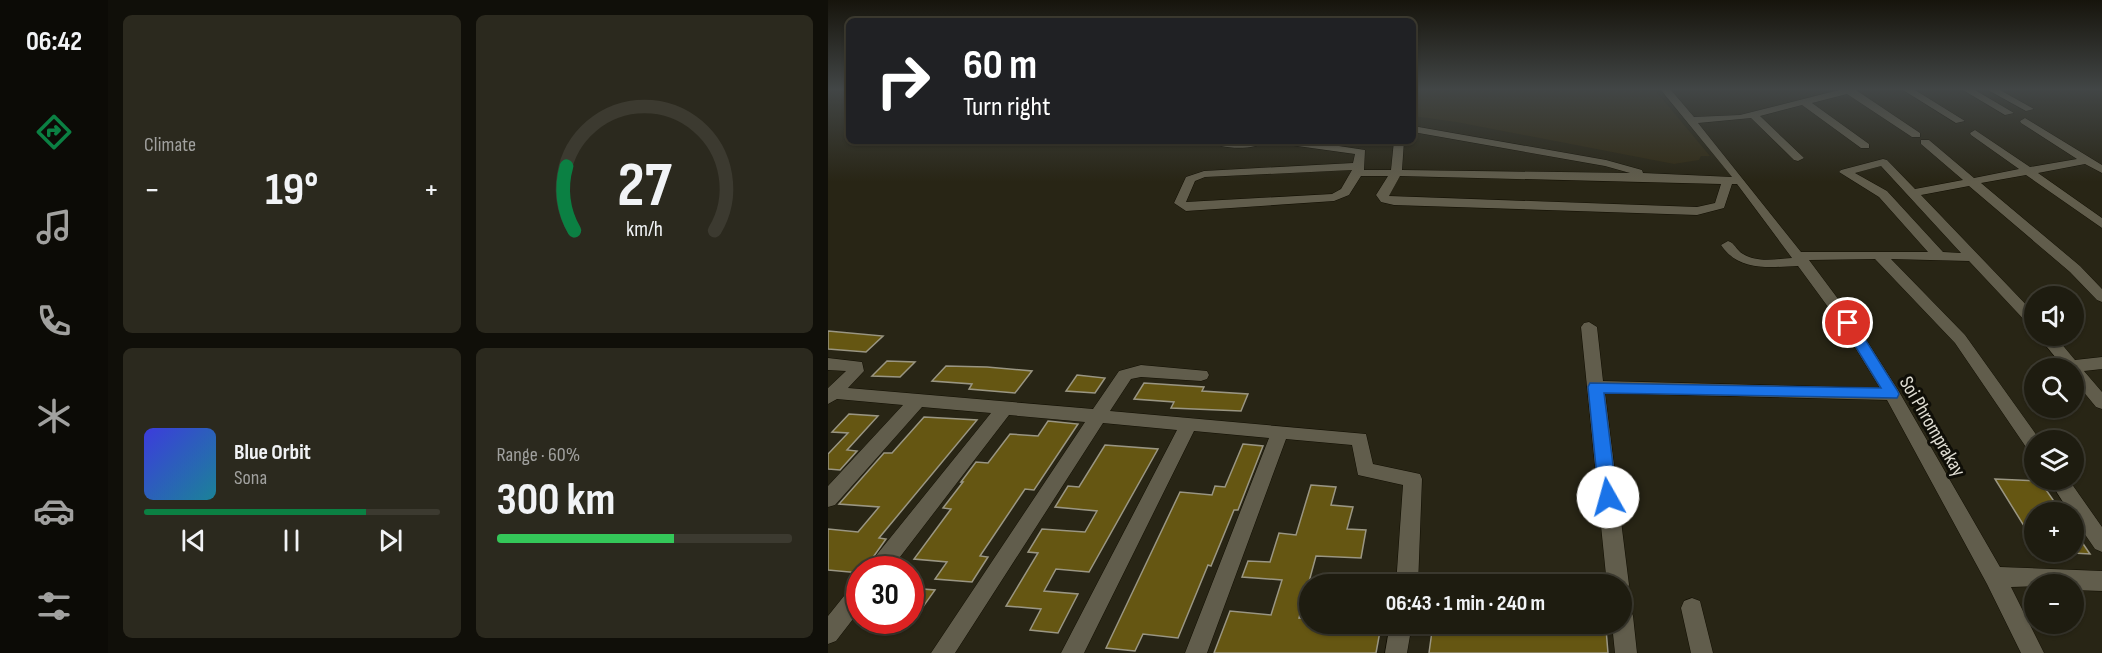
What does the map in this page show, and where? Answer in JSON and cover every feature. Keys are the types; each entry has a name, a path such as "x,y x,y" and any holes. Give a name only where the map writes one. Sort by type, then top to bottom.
{"street":[{"name":"Soi Phromprakay","path":"1692,120 1734,182 1802,259 1848,323 1892,394 1994,577 2033,653"},
{"path":"1760,120 1798,158"},
{"path":"1830,120 1865,146"},
{"path":"1894,120 1920,138 2075,268 2102,297"},
{"path":"2025,121 2102,170"},
{"path":"1416,130 1618,165 1649,177"},
{"path":"1975,132 2102,224"},
{"path":"1331,144 1363,146 1358,170 1345,192 1334,196 1186,207 1180,203 1190,179 1198,176 1358,170 1396,173 1649,177 1734,182 1720,205 1697,211 1394,201 1385,199 1382,195 1396,173 1399,144"},
{"path":"1911,193 2087,160"},
{"path":"1940,257 1883,194 1845,172 1882,162 2024,312"},
{"path":"1728,245 1735,255 1746,261 1880,255 1972,257"},
{"path":"1880,255 1960,339 2024,431"},
{"path":"1588,327 1617,574"},
{"path":"2055,346 2066,358"},
{"path":"2084,365 2102,363"},
{"path":"828,364 856,366 856,371 831,396"},
{"path":"942,653 1125,375 1131,372 1201,375"},
{"path":"2084,380 2102,403"},
{"path":"1596,387 1892,394"},
{"path":"831,396 917,400 1360,439 1365,470 1413,480 1408,574"},
{"path":"828,499 917,400"},
{"path":"888,556 1005,408"},
{"path":"1072,653 1189,424"},
{"path":"1196,653 1281,432"},
{"path":"2065,490 2102,543"},
{"path":"1994,577 2102,580"},
{"path":"1692,608 1702,653"},
{"path":"828,633 846,610"},
{"path":"1396,653 1399,634"},
{"path":"1624,634 1626,653"}],"shaded area":[{"path":"1445,120 1680,120 1710,156 1701,156 1699,160 1674,164"}],"building":[{"path":"828,331 883,336 866,352 828,349"},
{"path":"887,361 915,362 900,377 872,376"},
{"path":"946,366 1032,371 1015,393 969,389 972,384 932,381"},
{"path":"1077,375 1105,378 1095,393 1066,391"},
{"path":"1144,383 1204,387 1202,391 1248,394 1241,411 1171,408 1174,402 1134,399"},
{"path":"849,414 878,416 847,450 857,451 840,470 828,469 828,454 848,433 832,432"},
{"path":"924,417 977,420 879,538 886,539 874,556 846,556 846,572 828,570 828,529 858,532 879,507 839,504 884,453 892,453"},
{"path":"1048,421 1078,424 1034,490 1025,489 980,556 988,557 972,582 935,579 947,562 924,560 924,556 916,556 951,509 943,508 963,482 961,482 976,462 988,463 1010,434 1038,436"},
{"path":"1243,444 1263,446 1238,510 1234,510 1211,566 1208,565 1178,638 1143,634 1135,651 1106,648 1180,492 1212,495 1215,486 1225,487"},
{"path":"1105,445 1158,449 1089,572 1056,569 1044,591 1078,594 1058,633 1030,630 1041,609 1006,606 1038,553 1028,552 1042,529 1085,532 1097,511 1055,507 1068,486 1079,487"},
{"path":"1995,479 2024,480 2024,490 2046,490 2054,502 2024,502 2024,526"},
{"path":"1311,485 1336,487 1331,505 1353,507 1347,529 1366,530 1361,558 1316,556 1311,574 1299,574 1299,634 1380,634 1376,653 1214,653 1230,611 1271,615 1282,580 1242,577 1248,561 1270,562 1279,533 1296,535"},
{"path":"2084,545 2090,554 2084,554"},
{"path":"924,589 935,590 924,605"},
{"path":"1432,634 1606,634 1608,653 1429,653"}],"route":[{"path":"1608,497 1596,387 1892,394 1848,323"}]}
